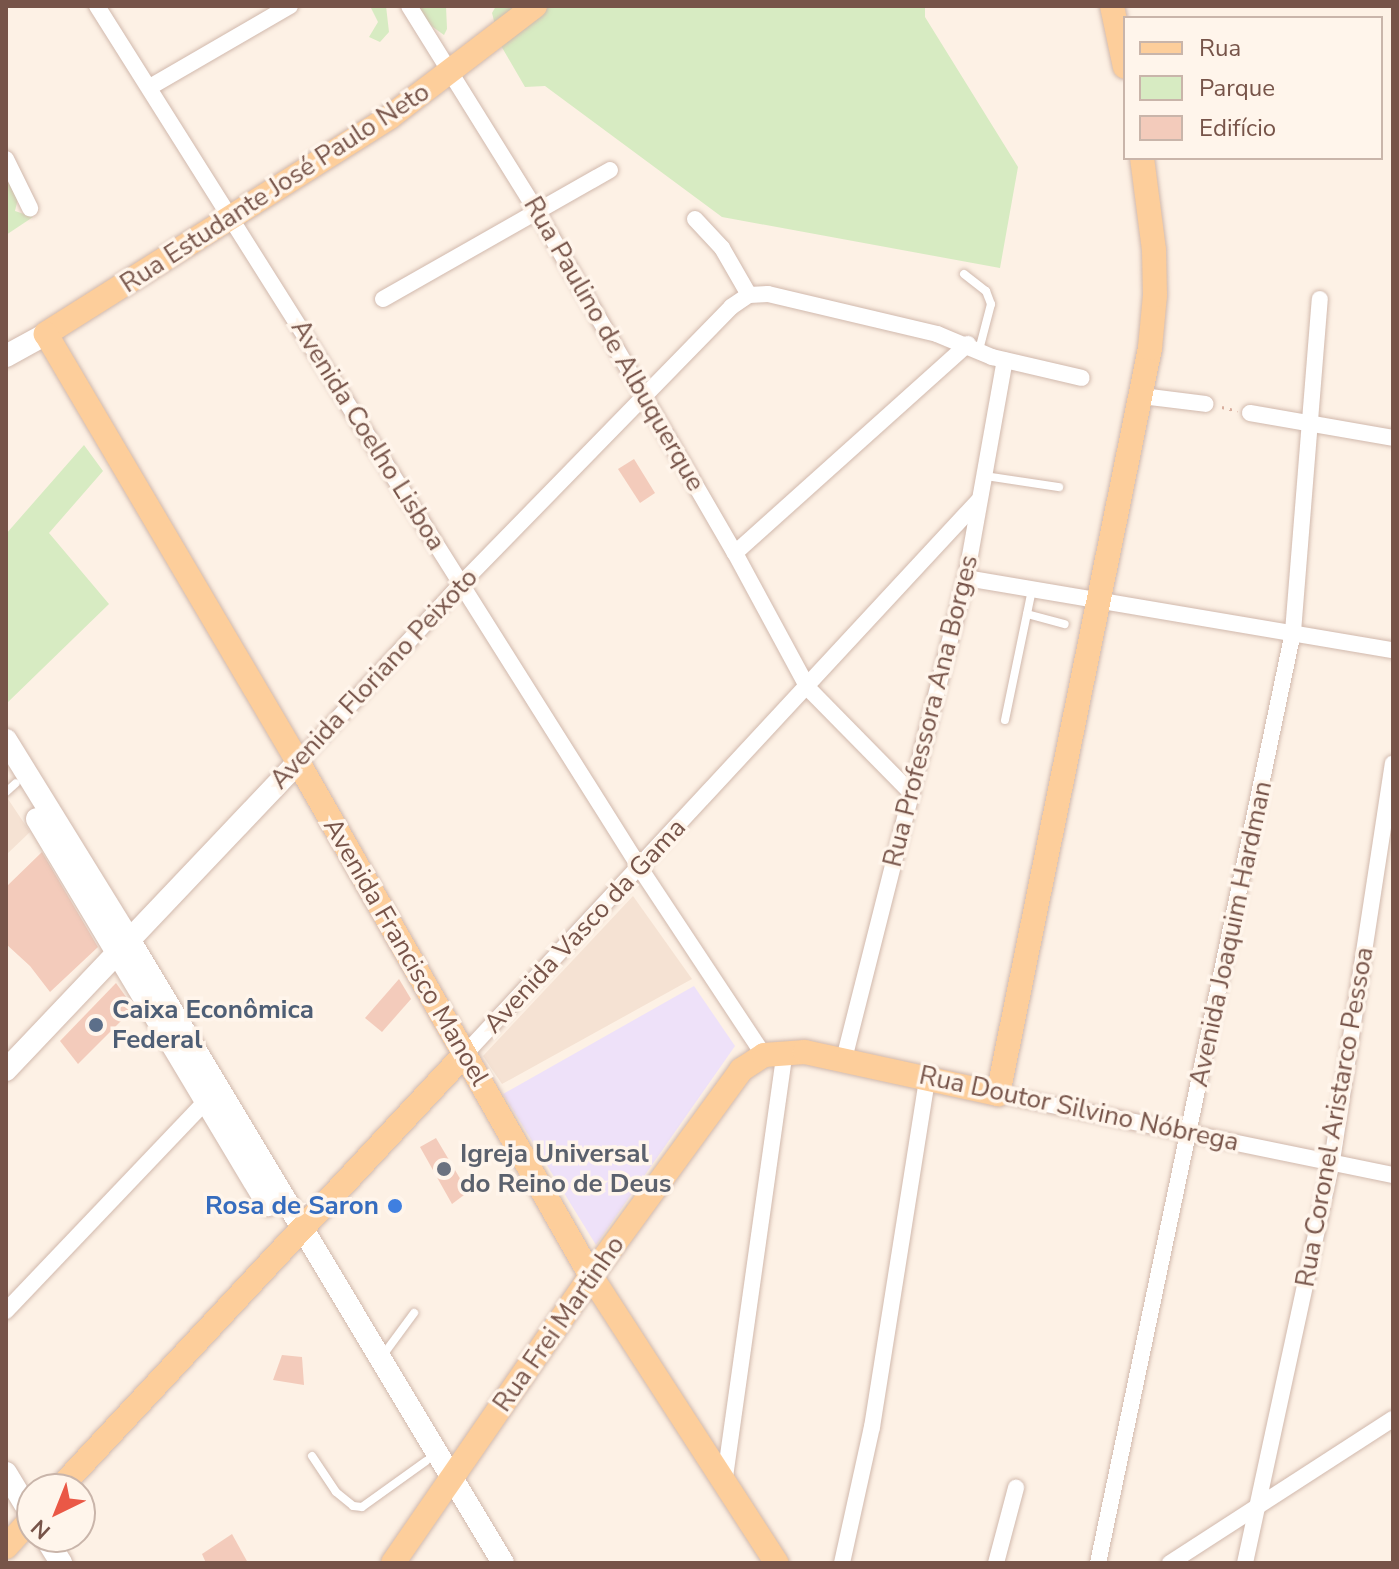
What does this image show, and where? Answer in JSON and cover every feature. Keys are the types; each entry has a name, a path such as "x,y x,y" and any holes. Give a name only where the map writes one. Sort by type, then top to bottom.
{"main road":[{"name":"Rua Estudante José Paulo Neto","path":"46,334 231,219 451,74 535,6"},
{"path":"1112,6 1123,58"},
{"path":"998,1094 1142,396 1155,295 1154,250 1142,160"},
{"name":"Avenida Francisco Manoel","path":"46,334 298,762 591,1276 725,1477 777,1563"},
{"name":"Rua Doutor Silvino Nóbrega","path":"774,1053 844,1059 998,1094"},
{"name":"Rua Frei Martinho","path":"393,1563 591,1276 726,1089 741,1070 774,1053"},
{"name":"Avenida Vasco da Gama","path":"74,1473 464,1055"}],"street":[{"name":"Avenida Coelho Lisboa","path":"97,6 640,868 774,1053"},
{"path":"150,87 290,6"},
{"name":"Rua Paulino de Albuquerque","path":"409,6 536,210 735,553 808,688 912,794"},
{"path":"6,159 30,208"},
{"path":"383,299 610,170"},
{"path":"695,219 722,248 749,295 768,294 973,347 1005,360 1082,378"},
{"name":"Avenida Floriano Peixoto","path":"6,1070 298,762 461,584 731,307 749,295"},
{"name":"Avenida Joaquim Hardman","path":"1098,1563 1191,1132 1293,632 1320,299"},
{"name":"Rua Estudante José Paulo Neto","path":"6,356 46,334"},
{"path":"735,553 973,347"},
{"name":"Rua Professora Ana Borges","path":"844,1059 966,578 1005,360"},
{"path":"1142,396 1206,404"},
{"path":"1250,413 1393,438"},
{"name":"Avenida Vasco da Gama","path":"464,1055 808,688 978,501"},
{"path":"966,578 1393,650"},
{"path":"6,740 95,899 426,1461 448,1484 503,1563"},
{"name":"Rua Coronel Aristarco Pessoa","path":"1245,1563 1332,1161 1393,764"},
{"path":"9,780 95,899"},
{"path":"725,1477 774,1053"},
{"path":"842,1563 872,1427 927,1079"},
{"name":"Rua Doutor Silvino Nóbrega","path":"998,1094 1393,1175"},
{"path":"6,1311 211,1095"},
{"path":"296,1237 380,1359 487,1563"},
{"path":"1170,1563 1393,1419"},
{"path":"996,1563 1016,1488"}],"lane":[{"path":"964,274 986,291 991,304 973,347"},
{"path":"983,476 1059,487"},
{"path":"1005,720 1032,590"},
{"path":"1027,614 1065,624"},
{"path":"380,1359 414,1313"},
{"path":"312,1456 336,1492 353,1506 362,1507 426,1461"}],"path":[{"path":"1206,404 1250,413"}],"shaded area":[{"path":"6,796 30,832 6,855"},
{"path":"633,896 692,979 502,1084 483,1056"},
{"path":"694,986 735,1046 596,1245 503,1094"}],"green space":[{"path":"370,6 386,6 389,32 380,42 369,37 378,22"},
{"path":"415,6 446,6 447,29 444,35 423,20"},
{"path":"496,6 925,6 925,17 1018,167 1000,268 722,217 545,86 525,87 500,44 492,13"},
{"path":"6,167 19,194 15,211 33,217 6,235"},
{"path":"84,445 103,471 49,533 109,604 6,704 6,534"}],"building":[{"path":"634,459 655,493 640,503 618,469"},
{"path":"42,852 98,947 50,992 30,966 6,944 6,887"},
{"path":"399,979 411,999 382,1032 365,1018"},
{"name":"Caixa Econômica Federal","path":"116,983 134,1008 78,1064 60,1041"},
{"name":"Igreja Universal do Reino de Deus","path":"436,1138 468,1192 452,1204 420,1147"},
{"path":"282,1355 302,1357 304,1385 273,1380"},
{"path":"232,1534 248,1563 206,1563 202,1554"}],"place":[{"name":"Caixa Econômica Federal","path":"96,1025"},
{"name":"Igreja Universal do Reino de Deus","path":"444,1169"},
{"name":"Rosa de Saron","path":"395,1206"}]}
